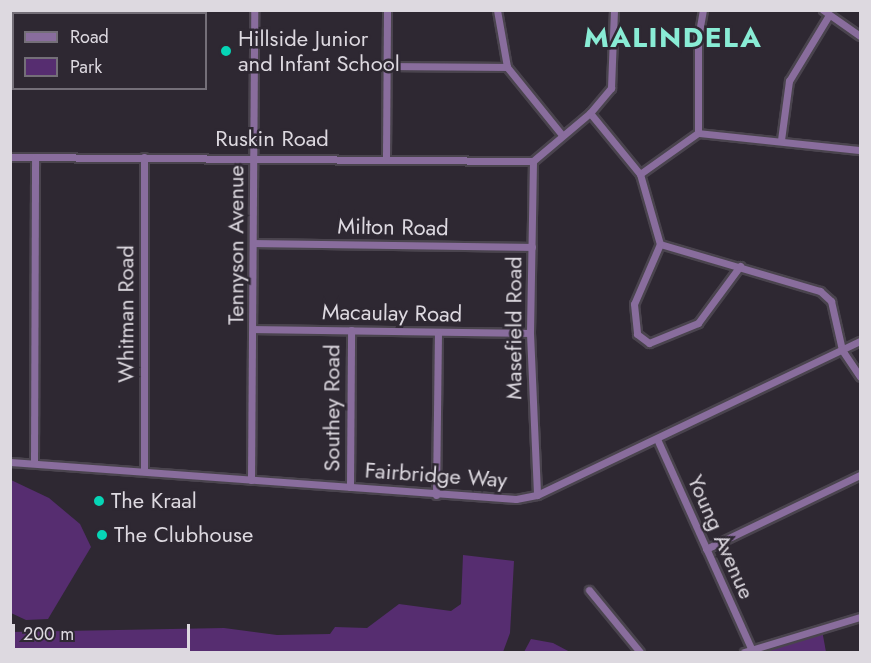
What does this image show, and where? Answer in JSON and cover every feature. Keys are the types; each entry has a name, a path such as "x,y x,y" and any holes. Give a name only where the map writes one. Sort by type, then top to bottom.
{"street":[{"name":"Tennyson Avenue","path":"251,480 254,329 254,10"},
{"path":"386,157 387,10"},
{"path":"497,10 507,66 562,135"},
{"path":"533,161 590,113 614,81 614,10"},
{"path":"698,133 698,38 703,10"},
{"path":"782,140 789,81 826,13 861,36"},
{"path":"387,66 507,66"},
{"path":"590,113 640,174 660,244 634,304 637,334 649,343 698,323 740,266"},
{"path":"640,174 698,133 861,150"},
{"name":"Ruskin Road","path":"10,157 386,157 533,161"},
{"path":"34,462 35,157"},
{"name":"Whitman Road","path":"144,157 144,471"},
{"name":"Masefield Road","path":"533,161 530,333 537,495"},
{"name":"Milton Road","path":"254,243 532,247"},
{"path":"660,244 740,266 826,295 842,350 861,377"},
{"name":"Macaulay Road","path":"254,329 530,333"},
{"name":"Southey Road","path":"350,487 351,330"},
{"path":"436,495 438,333"},
{"name":"Fairbridge Way","path":"10,462 34,462 501,500 537,495 861,341"},
{"name":"Young Avenue","path":"657,439 752,650"},
{"path":"706,549 861,475"},
{"path":"590,590 640,652"},
{"path":"744,652 861,617"}],"green space":[{"path":"11,480 49,498 80,524 91,547 48,619 26,620 11,613"},
{"path":"463,555 514,561 510,633 503,652 11,652 11,632 224,628 277,635 330,634 335,627 367,628 399,604 451,611 461,604"},
{"path":"822,630 826,652 750,652"},
{"path":"531,639 553,643 570,652 524,652"}],"waterway":[{"path":"535,652 541,652"}],"place":[{"name":"Hillside Junior and Infant School","path":"226,51"},
{"name":"The Kraal","path":"99,501"},
{"name":"The Clubhouse","path":"102,535"}],"district":[{"name":"MALINDELA","path":"673,38"}]}
